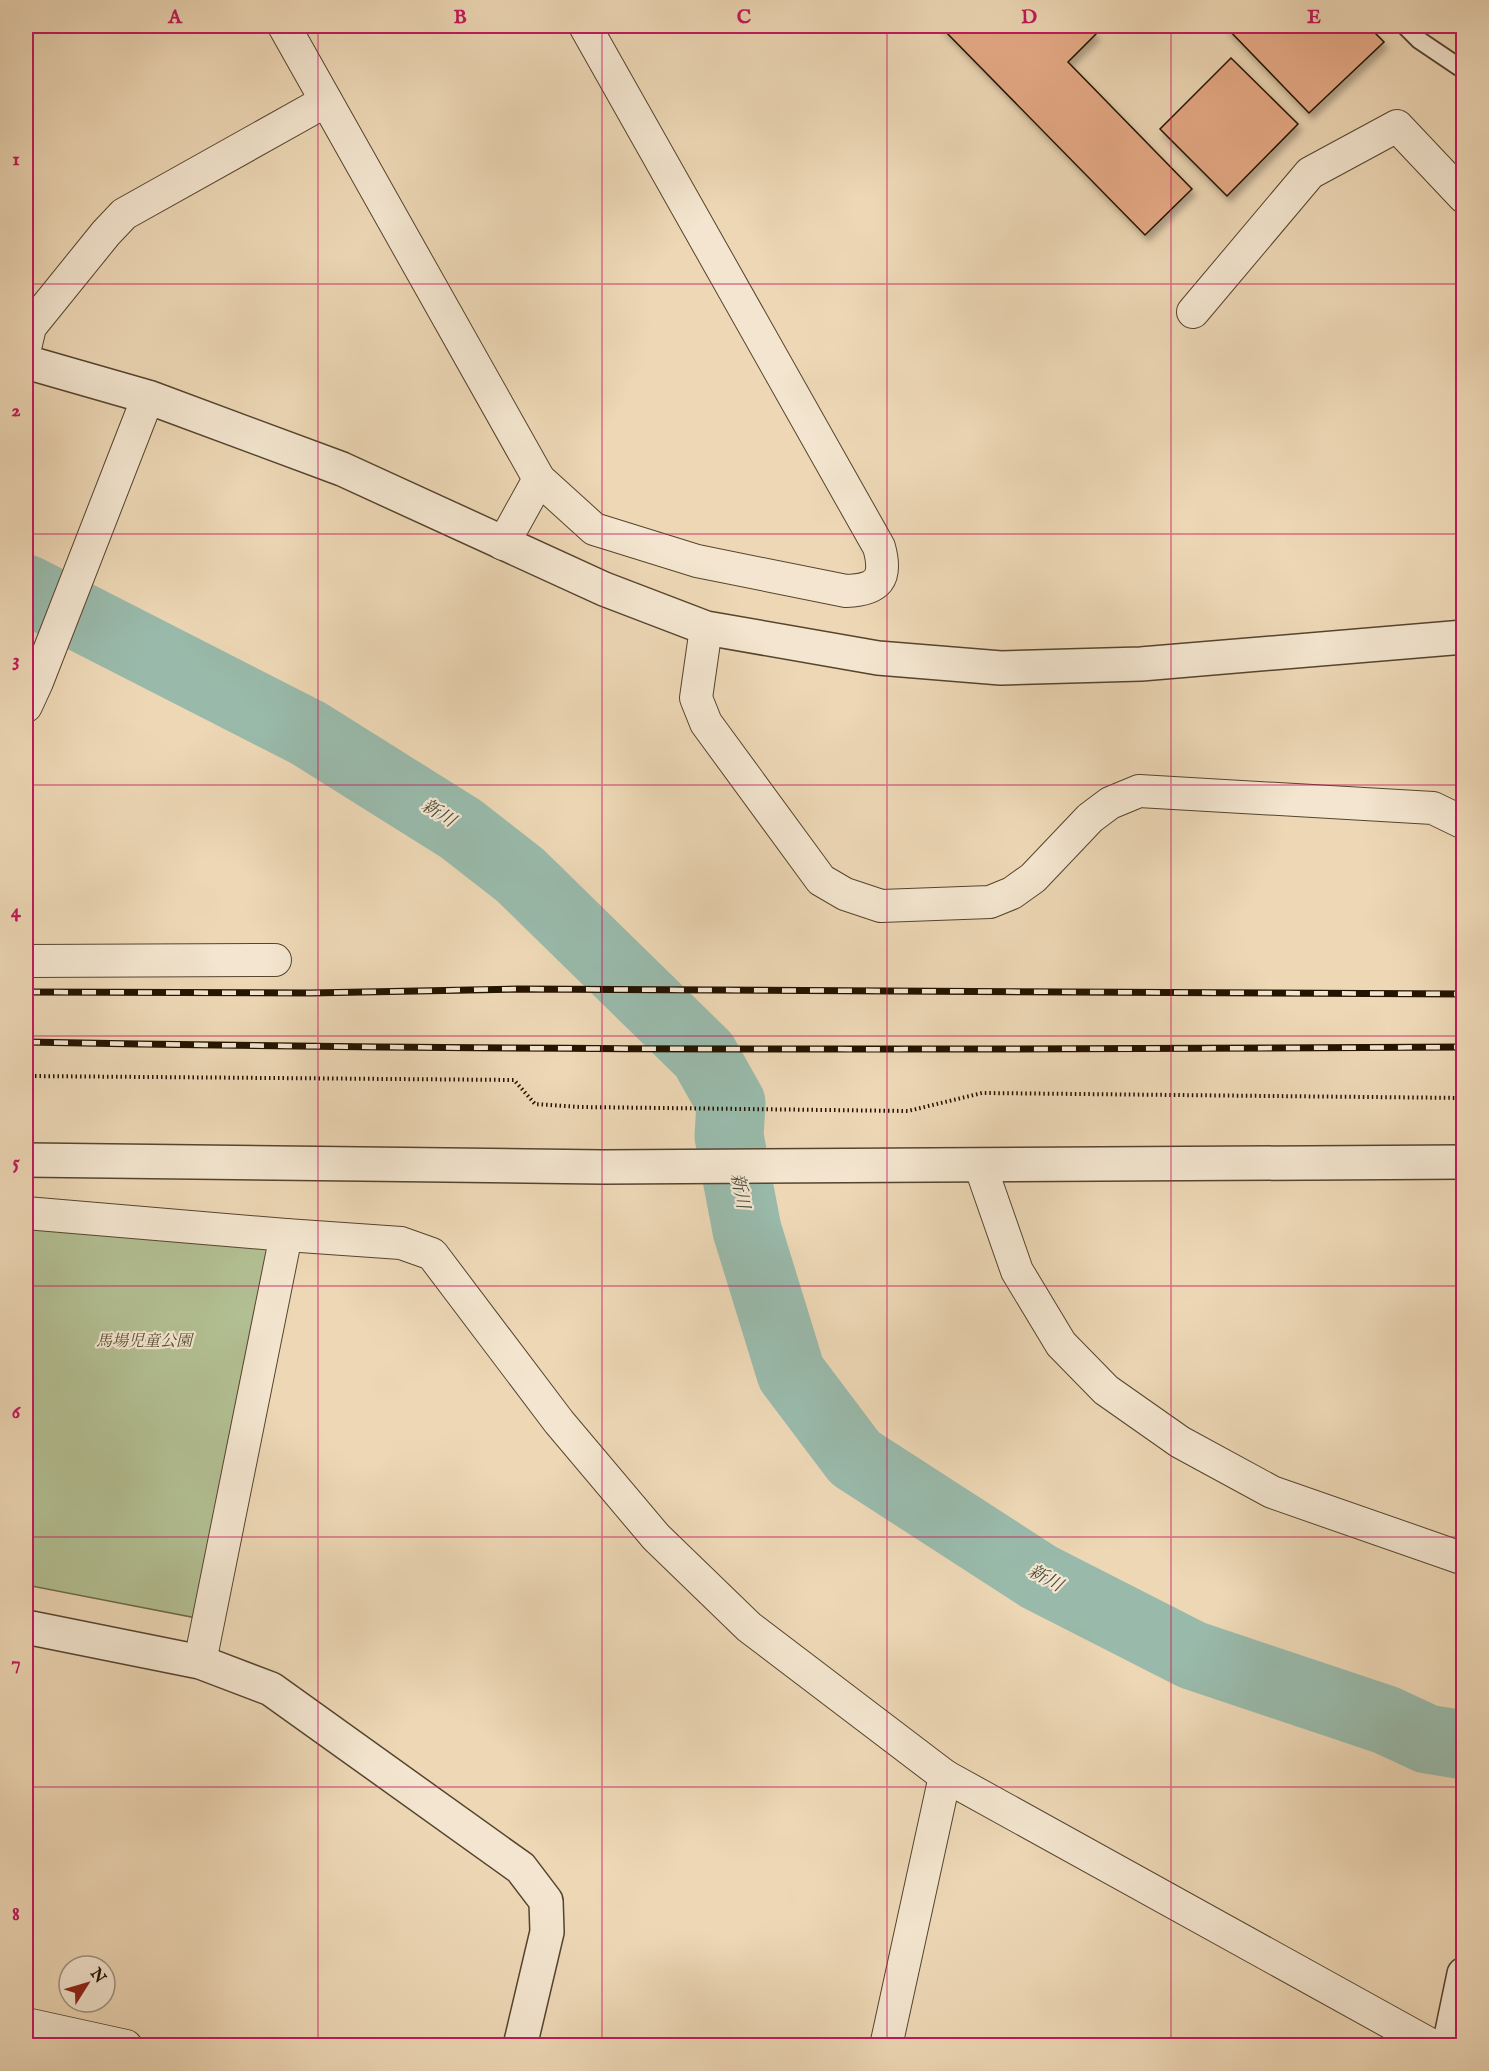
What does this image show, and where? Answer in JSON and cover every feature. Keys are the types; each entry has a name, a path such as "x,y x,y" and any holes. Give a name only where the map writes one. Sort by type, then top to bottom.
{"street":[{"path":"284,26 539,479 594,529 697,561 846,591 864,591 877,582 884,565 879,547 585,26"},
{"path":"26,344 30,327 124,214 326,101"},
{"path":"1193,312 1310,173 1397,126 1464,198"},
{"path":"26,362 143,411 342,469 604,589 706,628 878,658 1001,668 1141,664 1464,637"},
{"path":"31,694 143,411"},
{"path":"503,544 539,479"},
{"path":"706,628 696,698 706,723 821,880 845,894 881,906 990,902 1012,893 1033,878 1090,818 1110,802 1139,791 1433,808 1464,823"},
{"path":"26,961 275,960"},
{"path":"26,1160 603,1167 1464,1162"},
{"path":"980,1165 1017,1271 1061,1344 1106,1390 1180,1442 1272,1492 1464,1559"},
{"path":"26,1213 401,1243 432,1254 559,1422 656,1538 749,1627 945,1776 1433,2046"},
{"path":"200,1662 286,1234"},
{"path":"26,1627 200,1662 271,1689 521,1868 546,1901 547,1932 520,2046"},
{"path":"886,2046 945,1776"},
{"path":"1449,2046 1464,1974"},
{"path":"26,2024 126,2046"}],"lane":[{"path":"1405,26 1419,40 1459,67 1464,66"}],"path":[{"path":"26,1076 514,1080 535,1104 580,1107 908,1111 982,1093 1464,1098"}],"green space":[{"name":"馬場児童公園","path":"26,1213 286,1235 207,1620 26,1585"}],"building":[{"path":"940,26 1088,26 1096,34 1068,62 1192,189 1145,235"},
{"path":"1225,26 1368,26 1384,42 1309,113"},
{"path":"1231,58 1298,124 1227,196 1160,129"}],"waterway":[{"name":"新川","path":"26,589 308,733 461,829 520,875 704,1055 731,1103 729,1136 747,1230 791,1373 855,1458 1039,1577 1192,1655 1386,1720 1427,1739 1464,1745"}],"railway":[{"path":"26,992 311,993 518,989 1464,994"},
{"path":"26,1042 745,1049 1464,1047"}]}
